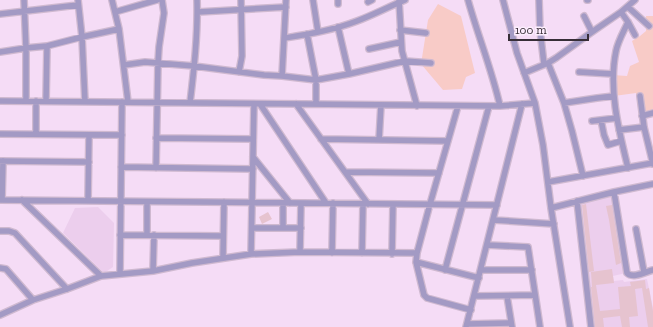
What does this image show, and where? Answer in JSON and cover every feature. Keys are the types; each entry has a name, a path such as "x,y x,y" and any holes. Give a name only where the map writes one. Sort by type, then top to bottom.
{"street":[{"path":"24,0 26,101"},
{"path":"112,0 119,29 124,65 125,102 121,167 120,274"},
{"path":"115,12 157,0"},
{"path":"156,168 156,102 158,63 164,13 162,0"},
{"path":"190,103 198,12 197,0"},
{"path":"239,72 242,56 241,0"},
{"path":"282,76 286,0"},
{"path":"312,0 318,32"},
{"path":"468,0 488,60 500,106"},
{"path":"503,0 517,53 535,103 543,145 551,208 570,327"},
{"path":"539,0 540,30 546,64 564,103 583,176"},
{"path":"285,38 338,27 366,17 401,1 401,42 416,106"},
{"path":"524,73 546,64 572,47 621,12 631,2 649,26"},
{"path":"0,14 78,3 82,37 86,102"},
{"path":"198,12 286,7"},
{"path":"621,12 635,35"},
{"path":"584,16 592,32"},
{"path":"628,22 616,50 613,74 617,118 628,168"},
{"path":"338,27 349,74"},
{"path":"0,52 47,46 119,29"},
{"path":"400,30 426,33"},
{"path":"307,34 316,80 316,104"},
{"path":"369,49 401,42"},
{"path":"46,101 47,46"},
{"path":"124,65 145,62 158,63 316,80 405,61 432,63"},
{"path":"579,72 613,74"},
{"path":"564,103 614,96"},
{"path":"548,182 653,163 644,128 640,96"},
{"path":"0,101 416,106 500,106 535,103"},
{"path":"36,101 36,134"},
{"path":"251,254 254,104"},
{"path":"260,104 326,203"},
{"path":"296,104 346,172 365,204 362,253"},
{"path":"507,296 512,325 466,326 522,104"},
{"path":"379,140 381,105"},
{"path":"458,106 430,204 416,262 424,295 427,298 470,310"},
{"path":"445,270 489,106"},
{"path":"642,116 653,113"},
{"path":"592,121 617,118"},
{"path":"601,120 608,145 621,141"},
{"path":"619,130 644,128"},
{"path":"0,134 122,135"},
{"path":"88,201 89,134"},
{"path":"156,138 253,139"},
{"path":"322,139 448,141"},
{"path":"253,157 290,203"},
{"path":"89,162 1,161 1,200 497,205"},
{"path":"121,167 253,169"},
{"path":"346,172 439,173"},
{"path":"551,208 653,184"},
{"path":"614,192 627,273 632,276 653,270"},
{"path":"22,200 101,276"},
{"path":"146,235 147,202"},
{"path":"223,258 224,202"},
{"path":"577,202 592,327"},
{"path":"283,203 283,228"},
{"path":"300,252 301,203"},
{"path":"332,253 333,203"},
{"path":"392,254 393,204"},
{"path":"493,220 554,224"},
{"path":"252,228 301,228"},
{"path":"636,229 644,272"},
{"path":"0,231 15,233 67,289"},
{"path":"120,235 223,236"},
{"path":"153,271 154,235"},
{"path":"487,245 528,247 540,327"},
{"path":"0,315 33,300 101,276 153,271 251,254 300,252 392,254 417,253"},
{"path":"416,262 479,278"},
{"path":"0,268 6,270 33,300"},
{"path":"481,270 532,270"},
{"path":"474,296 535,295"}],"shaded area":[{"path":"438,4 461,16 475,73 466,77 462,89 443,90 421,64 428,20"},
{"path":"646,16 653,16 653,114 639,115 636,93 614,96 613,75 627,76 630,66 639,62 632,41 646,31"},
{"path":"614,195 626,273 613,276 614,281 623,280 624,282 647,279 653,308 653,327 593,327 578,203"},
{"path":"98,207 114,223 113,267 104,273 63,233 75,208"}],"building":[{"path":"586,204 594,271 589,272 582,205"},
{"path":"612,205 621,263 616,265 606,206"},
{"path":"268,212 272,219 262,224 259,217"},
{"path":"612,269 614,283 596,285 600,311 620,309 618,287 631,286 630,282 645,280 646,289 649,288 653,311 653,327 648,327 642,288 635,289 638,316 629,317 630,327 622,327 620,316 603,318 604,327 595,327 591,272"}]}
